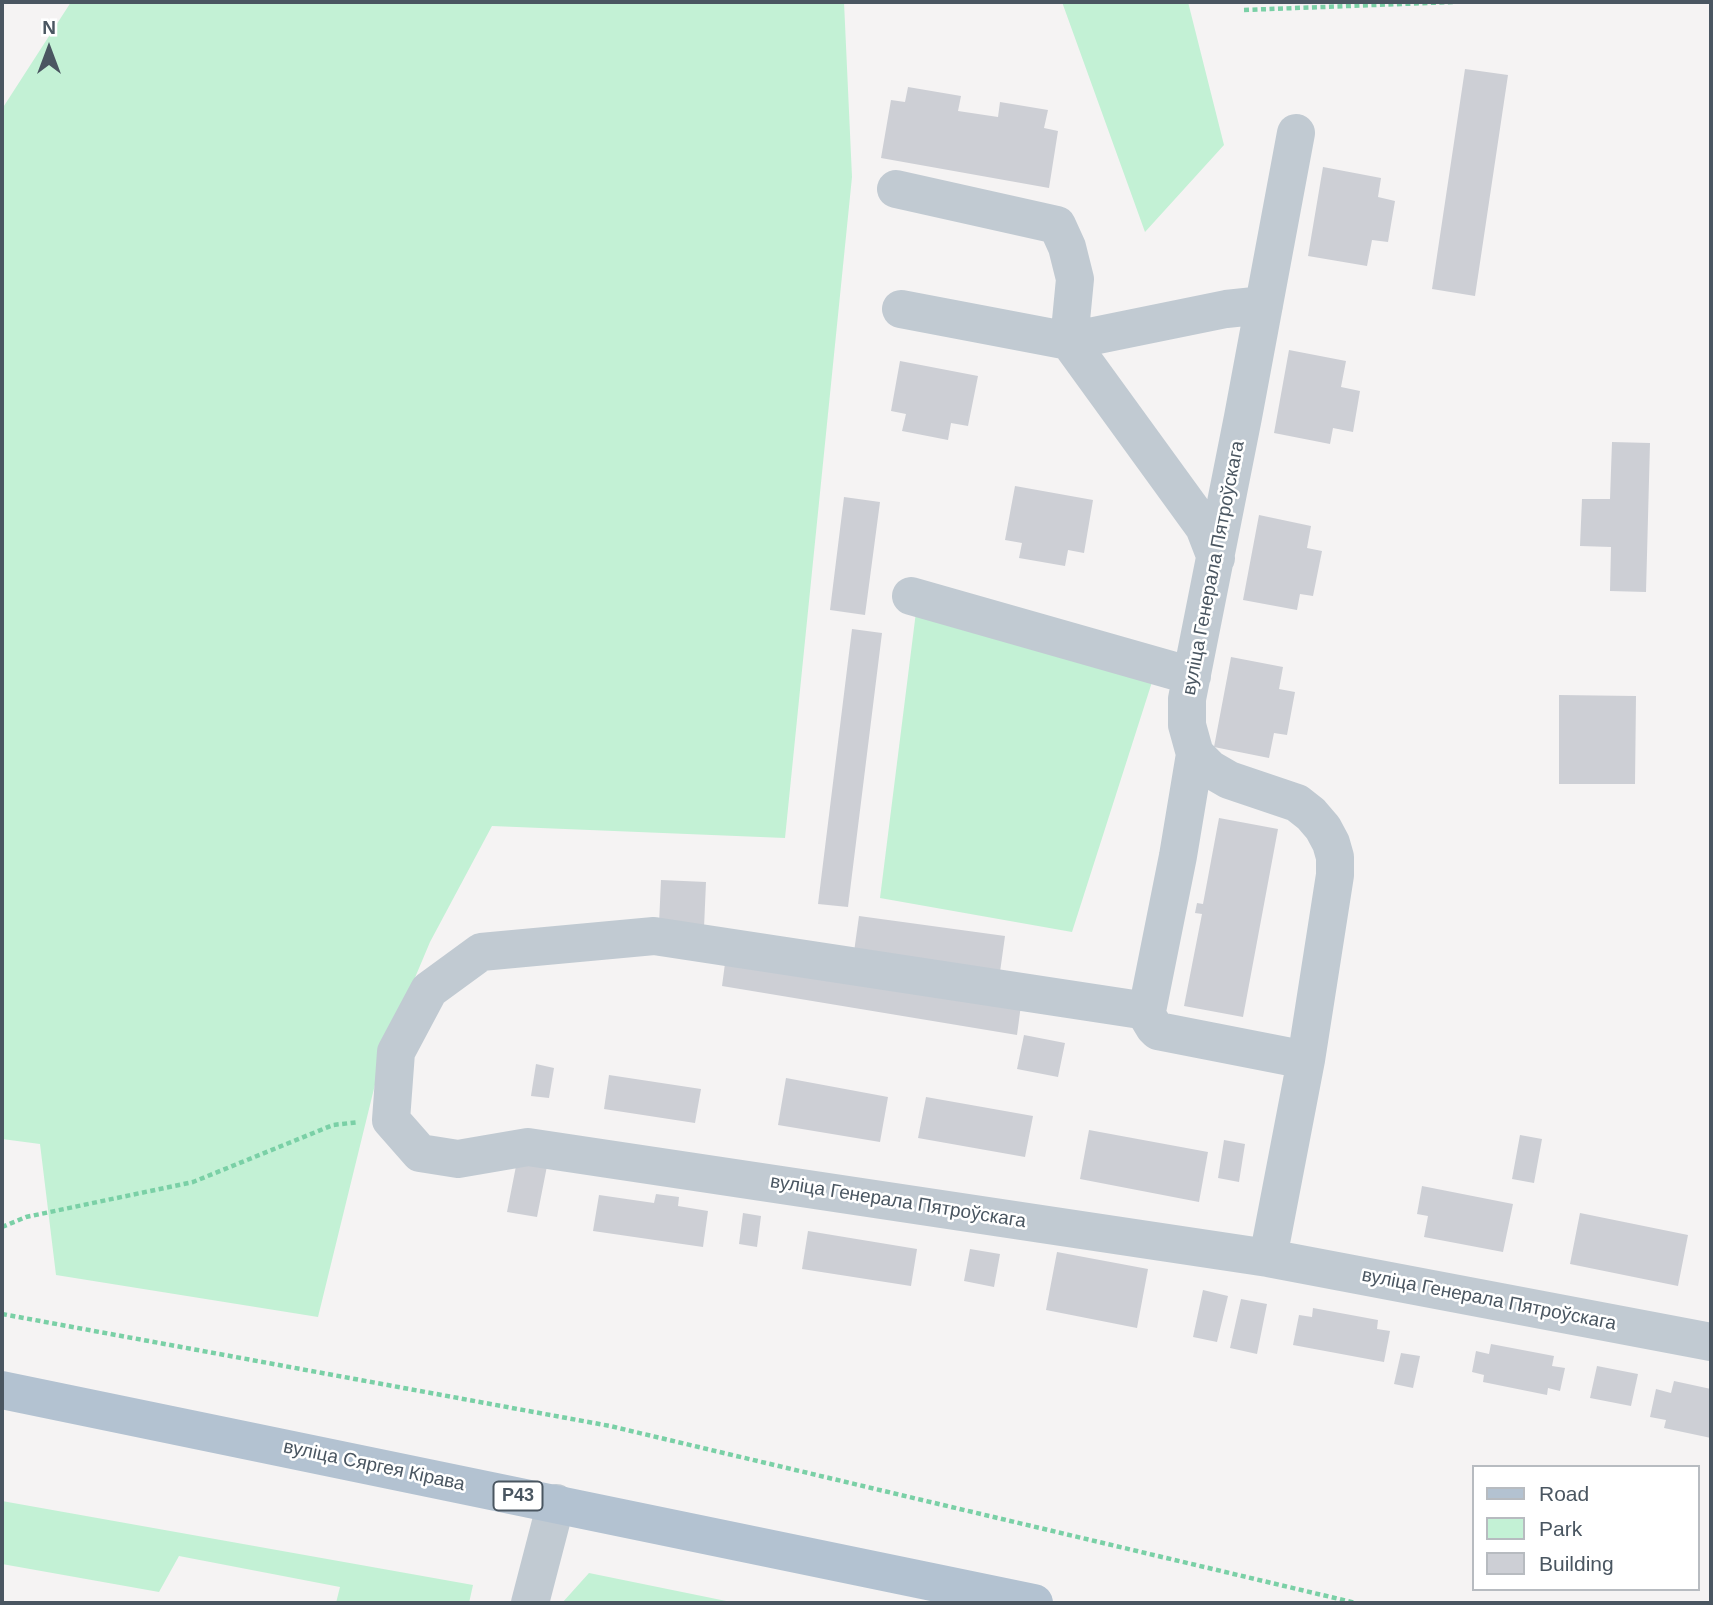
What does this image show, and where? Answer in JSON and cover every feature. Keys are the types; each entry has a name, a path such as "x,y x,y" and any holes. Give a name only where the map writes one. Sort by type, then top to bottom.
{"main road":[{"name":"вуліца Сяргея Кірава","path":"2,1390 1034,1603"}],"street":[{"name":"вуліца Генерала Пятроўскага","path":"1195,754 1187,725 1187,699 1296,133"},
{"path":"896,189 1057,225 1067,247 1075,279 1069,341 1204,527 1216,558"},
{"path":"901,309 1069,341 1226,309 1264,305"},
{"path":"911,596 1192,676"},
{"path":"1195,754 1147,1010 1151,1023 1158,1031 1306,1060"},
{"path":"1195,754 1210,769 1229,780 1297,803 1311,814 1322,828 1331,843 1335,858 1335,875 1306,1060 1268,1258"},
{"path":"391,1120 396,1052 429,990 481,952 654,936 1147,1010"},
{"name":"вуліца Генерала Пятроўскага","path":"391,1120 420,1153 458,1159 528,1147 1268,1258 1711,1342"},
{"path":"530,1603 556,1503"}],"path":[{"path":"1244,10 1453,2"},
{"path":"2,1227 26,1217 192,1182 333,1125 391,1120"},
{"path":"2,1314 610,1426 1356,1603"}],"green space":[{"path":"71,2 844,2 852,177 785,838 492,826 430,942 382,1056 318,1317 56,1275 40,1144 2,1139 2,109"},
{"path":"1062,2 1188,2 1224,145 1145,232"},
{"path":"916,612 1152,682 1072,932 880,898"},
{"path":"2,1501 473,1585 469,1603 336,1603 340,1587 179,1556 159,1592 2,1564"},
{"path":"589,1573 736,1603 562,1603"}],"building":[{"path":"1465,69 1508,75 1475,296 1432,289"},
{"path":"908,87 961,96 958,111 998,117 1000,102 1048,110 1044,128 1058,131 1049,188 881,158 891,100 905,102"},
{"path":"1323,167 1381,178 1378,197 1395,201 1388,242 1372,240 1367,266 1308,256"},
{"path":"1289,350 1346,361 1341,387 1360,391 1353,432 1333,428 1330,444 1274,433"},
{"path":"900,361 978,376 968,426 951,423 948,440 902,431 906,414 891,411"},
{"path":"1612,442 1650,443 1646,592 1610,591 1611,547 1580,546 1582,499 1610,499"},
{"path":"1015,486 1093,500 1084,553 1068,550 1065,566 1019,558 1022,543 1005,540"},
{"path":"844,497 880,502 865,615 830,610"},
{"path":"1259,515 1311,526 1307,548 1322,551 1313,596 1300,594 1297,610 1243,600"},
{"path":"852,629 882,633 848,907 818,904"},
{"path":"1231,657 1283,667 1279,689 1295,692 1287,735 1274,733 1269,758 1214,747"},
{"path":"1559,695 1636,696 1635,784 1559,784"},
{"path":"1219,818 1278,829 1243,1017 1184,1006 1202,914 1195,913 1197,903 1203,904"},
{"path":"661,880 706,882 704,928 659,924"},
{"path":"859,916 1005,936 1000,972 854,952"},
{"path":"726,956 1021,1005 1017,1035 722,986"},
{"path":"1024,1035 1065,1043 1058,1077 1017,1069"},
{"path":"536,1064 554,1068 549,1098 531,1096"},
{"path":"609,1075 701,1089 695,1123 604,1109"},
{"path":"786,1078 888,1097 880,1142 778,1125"},
{"path":"926,1097 1033,1116 1025,1157 918,1138"},
{"path":"1089,1130 1208,1152 1199,1202 1080,1179"},
{"path":"1520,1135 1542,1139 1534,1183 1512,1179"},
{"path":"1224,1140 1245,1144 1239,1182 1218,1178"},
{"path":"517,1161 547,1166 537,1217 507,1212"},
{"path":"1422,1186 1513,1204 1503,1252 1424,1237 1428,1216 1417,1214"},
{"path":"656,1194 679,1197 678,1206 708,1211 703,1247 593,1231 599,1195 654,1203"},
{"path":"743,1213 761,1216 757,1247 739,1244"},
{"path":"1580,1213 1688,1235 1678,1286 1570,1264"},
{"path":"808,1231 917,1249 911,1286 802,1269"},
{"path":"970,1249 1000,1254 994,1287 964,1281"},
{"path":"1057,1252 1148,1269 1137,1328 1046,1310"},
{"path":"1203,1290 1228,1296 1217,1342 1193,1337"},
{"path":"1241,1299 1267,1304 1257,1354 1230,1348"},
{"path":"1313,1308 1378,1320 1377,1329 1390,1331 1384,1362 1293,1345 1299,1315 1312,1317"},
{"path":"1491,1344 1554,1356 1552,1366 1565,1368 1560,1391 1548,1388 1547,1395 1483,1382 1484,1375 1472,1372 1476,1351 1489,1354"},
{"path":"1401,1353 1420,1356 1413,1388 1394,1384"},
{"path":"1597,1366 1638,1374 1631,1406 1590,1398"},
{"path":"1674,1381 1711,1389 1711,1438 1664,1428 1666,1420 1650,1417 1656,1389 1671,1393"}]}
